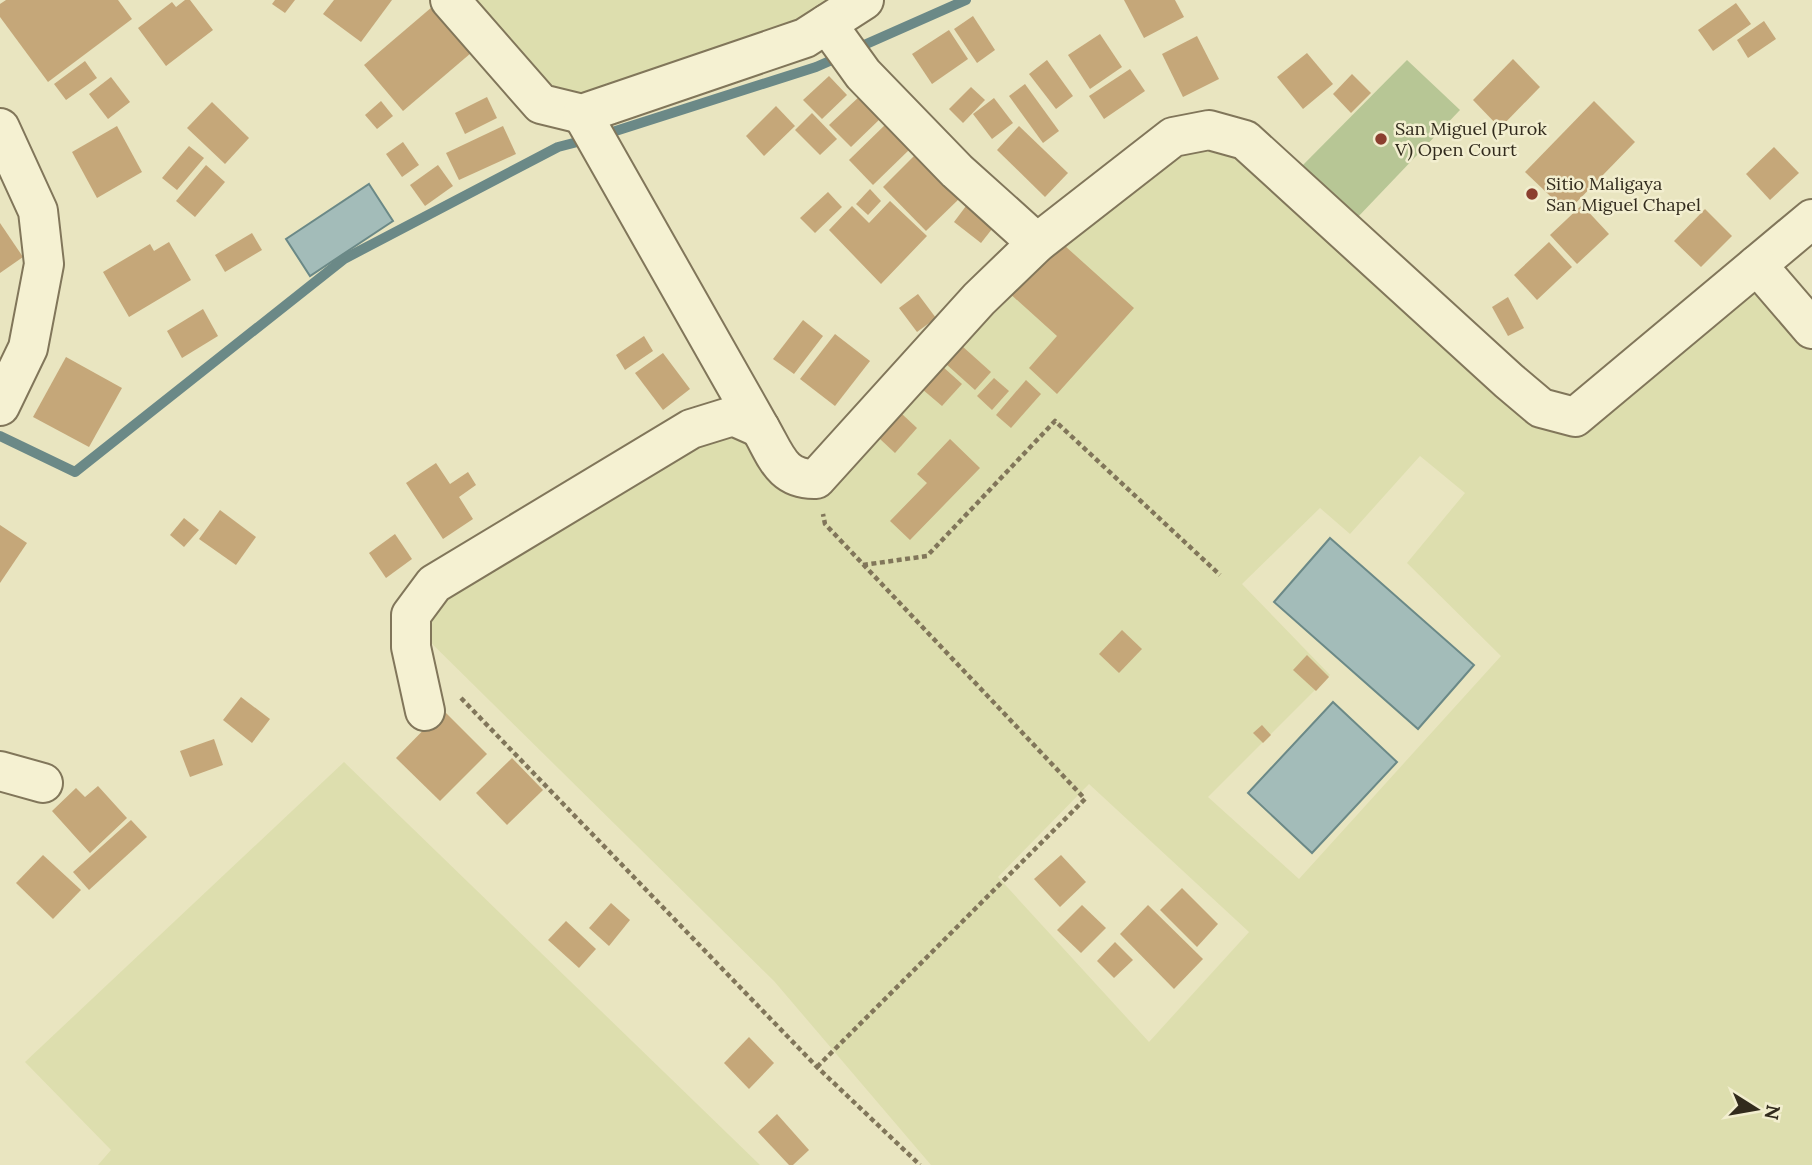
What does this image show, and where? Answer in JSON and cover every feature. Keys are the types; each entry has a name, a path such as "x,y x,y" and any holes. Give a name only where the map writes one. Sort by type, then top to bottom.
{"street":[{"path":"450,0 541,104 582,114 805,38 845,47 957,171 1037,243"},
{"path":"845,47 864,0"},
{"path":"582,114 786,472 801,479 816,479 979,299 1037,243 1173,136 1209,130 1245,140 1509,382 1541,408 1575,417 1812,219"},
{"path":"0,128 38,211 44,264 28,348 0,406"},
{"path":"1757,265 1812,329"},
{"path":"425,711 411,647 411,615 434,584 691,429 733,416 760,428"},
{"path":"0,771 43,783"}],"path":[{"path":"862,565 927,556 1055,421 1220,575"},
{"path":"816,479 825,524 1085,799 817,1067"},
{"path":"460,697 817,1067 920,1165"}],"green space":[{"path":"461,0 847,0 798,30 589,98 536,87"},
{"name":"San Miguel (Purok V) Open Court","path":"1407,60 1460,110 1356,219 1301,167"},
{"path":"1210,144 1237,150 1542,424 1756,278 1812,329 1812,1165 931,1165 774,981 416,628 438,597 731,424 785,482 1177,150","holes":["1420,456 1465,493 1407,563 1501,656 1299,879 1208,797 1330,675 1242,584 1320,508 1350,534","1089,784 1249,932 1149,1042 998,877"]},
{"path":"344,762 760,1165 98,1165 111,1150 25,1062"}],"water":[{"path":"369,184 393,221 310,276 286,239"},
{"path":"1330,538 1474,665 1418,729 1274,602"},
{"path":"1333,702 1397,762 1312,853 1248,793"}],"building":[{"path":"6,0 118,0 132,19 48,82 0,17 0,4"},
{"path":"185,0 190,0 213,30 166,66 138,28 172,2 176,7"},
{"path":"275,0 295,0 285,13 272,4"},
{"path":"334,0 392,0 361,42 323,14"},
{"path":"1124,0 1175,0 1184,17 1144,38"},
{"path":"1736,3 1751,24 1713,51 1698,30"},
{"path":"432,7 471,53 403,111 364,65"},
{"path":"973,16 995,50 977,63 954,29"},
{"path":"1764,21 1776,39 1748,58 1737,40"},
{"path":"949,30 968,59 932,84 912,54"},
{"path":"1100,34 1122,67 1090,89 1068,55"},
{"path":"1197,36 1219,79 1183,97 1162,54"},
{"path":"1307,53 1333,84 1303,109 1277,77"},
{"path":"1513,59 1540,87 1500,128 1473,100"},
{"path":"1047,60 1073,96 1056,109 1029,74"},
{"path":"85,61 97,78 66,100 54,84"},
{"path":"1130,69 1145,91 1104,119 1089,96"},
{"path":"1352,74 1371,93 1351,113 1333,94"},
{"path":"829,76 847,95 822,119 803,100"},
{"path":"111,77 130,102 108,119 89,94"},
{"path":"1025,84 1059,131 1043,143 1009,96"},
{"path":"971,87 985,100 963,123 949,109"},
{"path":"861,95 882,117 851,147 829,125"},
{"path":"487,97 497,118 465,134 455,113"},
{"path":"994,98 1013,123 992,139 973,114"},
{"path":"381,101 393,116 377,129 365,115"},
{"path":"1594,101 1635,142 1567,212 1525,172"},
{"path":"212,102 249,138 225,164 187,128"},
{"path":"776,106 795,126 764,156 746,136"},
{"path":"812,113 837,139 820,155 795,130"},
{"path":"887,123 911,148 873,185 849,160"},
{"path":"117,126 142,172 97,198 72,152"},
{"path":"503,126 516,154 459,180 446,153"},
{"path":"1019,126 1068,173 1045,197 997,150"},
{"path":"403,142 419,165 402,177 386,154"},
{"path":"189,146 204,158 177,190 162,178"},
{"path":"1774,147 1799,173 1770,200 1746,174"},
{"path":"919,151 962,196 926,231 883,187"},
{"path":"206,165 225,182 195,217 176,201"},
{"path":"438,165 453,186 425,206 410,185"},
{"path":"870,189 881,201 868,215 856,204"},
{"path":"828,192 842,207 815,233 800,218"},
{"path":"975,194 1003,215 981,243 954,222"},
{"path":"890,201 927,236 881,284 829,230 852,206 869,223"},
{"path":"1582,205 1609,234 1577,264 1550,235"},
{"path":"1705,209 1732,236 1701,267 1674,241"},
{"path":"0,223 23,257 0,273"},
{"path":"252,233 262,250 225,272 215,255"},
{"path":"1055,237 1134,308 1057,394 1029,368 1057,336 1007,291"},
{"path":"169,242 191,280 129,317 103,272 150,244 154,251"},
{"path":"1549,242 1572,267 1537,300 1514,275"},
{"path":"918,294 936,318 917,332 899,308"},
{"path":"1508,297 1524,328 1508,336 1492,307"},
{"path":"203,309 218,336 182,358 167,331"},
{"path":"803,320 823,336 794,374 773,359"},
{"path":"835,334 870,361 835,406 800,379"},
{"path":"644,336 653,351 625,370 616,355"},
{"path":"962,346 991,372 975,390 946,364"},
{"path":"663,353 690,389 663,410 635,373"},
{"path":"66,357 122,388 89,447 33,417"},
{"path":"942,366 962,384 942,406 922,389"},
{"path":"994,378 1009,391 992,410 977,396"},
{"path":"1026,380 1041,394 1011,428 996,415"},
{"path":"902,414 917,428 895,453 880,439"},
{"path":"950,439 980,468 910,540 890,521 927,483 917,474"},
{"path":"436,463 450,484 468,472 476,485 459,497 473,519 443,539 406,483"},
{"path":"220,510 256,537 236,565 199,539"},
{"path":"184,518 199,530 184,547 170,535"},
{"path":"0,525 27,543 0,583"},
{"path":"395,534 412,559 386,578 369,553"},
{"path":"1122,630 1142,649 1119,673 1099,654"},
{"path":"1307,655 1329,677 1316,691 1293,670"},
{"path":"241,697 270,719 252,743 223,720"},
{"path":"443,710 487,754 440,801 396,758"},
{"path":"1262,725 1271,735 1263,743 1253,733"},
{"path":"214,739 223,765 190,777 180,751"},
{"path":"512,758 543,790 507,825 476,793"},
{"path":"98,786 127,818 90,853 52,811 76,788 85,797"},
{"path":"131,820 147,837 89,890 73,872"},
{"path":"43,855 81,890 53,919 16,883"},
{"path":"1061,855 1086,882 1060,907 1034,879"},
{"path":"1182,888 1218,924 1197,947 1160,910"},
{"path":"611,903 630,920 609,946 589,928"},
{"path":"1082,905 1106,928 1081,953 1057,930"},
{"path":"1148,905 1203,959 1174,989 1120,934"},
{"path":"566,921 596,949 579,968 548,940"},
{"path":"1115,942 1133,960 1114,978 1097,961"},
{"path":"749,1037 774,1063 749,1089 724,1063"},
{"path":"777,1114 809,1150 793,1165 789,1165 758,1132"}],"waterway":[{"path":"855,49 966,0"},
{"path":"603,135 816,67 841,56"},
{"path":"0,436 75,472 344,259 558,147 589,139"}],"place":[{"name":"San Miguel (Purok V) Open Court","path":"1381,139"},
{"name":"Sitio Maligaya San Miguel Chapel","path":"1532,194"}]}
